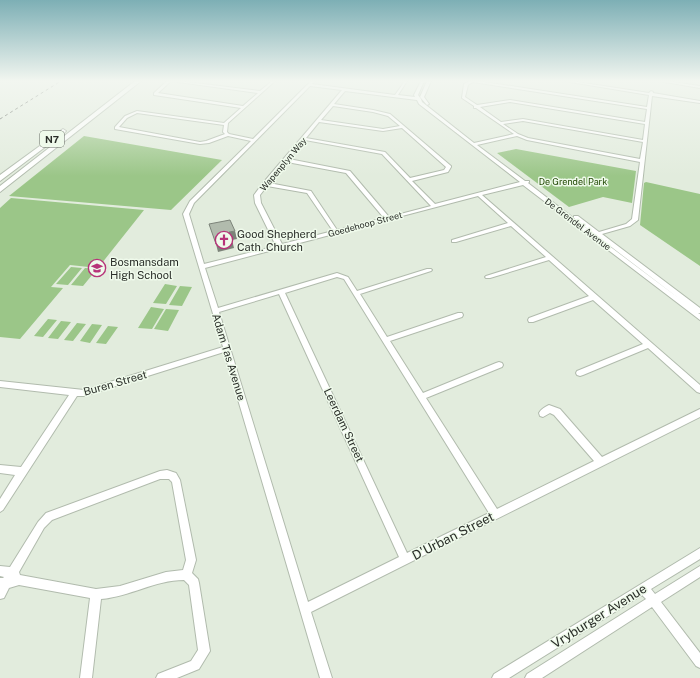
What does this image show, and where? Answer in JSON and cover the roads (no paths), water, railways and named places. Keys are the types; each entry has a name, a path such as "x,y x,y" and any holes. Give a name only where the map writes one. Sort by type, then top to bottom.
{"highway":[{"name":"N7","path":"0,179 87,113"},
{"name":"N7","path":"0,190 98,113"},
{"path":"37,161 81,131 104,113"}],"street":[{"path":"136,113 126,117 116,128 200,143 227,135 253,140"},
{"path":"142,113 226,124"},
{"path":"226,124 237,113"},
{"name":"Adam Tas Avenue","path":"281,113 187,210 186,216 326,678"},
{"name":"Wapenplyn Way","path":"280,247 258,200 258,195 265,184 326,113"},
{"path":"377,113 392,117 449,168 446,171 409,180"},
{"name":"De Grendel Avenue","path":"433,113 599,234 700,311"},
{"name":"De Grendel Avenue","path":"438,113 477,144"},
{"path":"484,113 517,135 527,139 643,161"},
{"path":"582,113 646,123"},
{"path":"593,236 628,225 635,220 648,113"},
{"path":"499,122 523,120 644,141"},
{"path":"319,121 382,130 403,127"},
{"path":"226,124 227,135"},
{"path":"477,144 517,135"},
{"path":"304,139 380,152 434,206"},
{"path":"285,160 348,172 387,218"},
{"name":"De Grendel Avenue","path":"527,182 593,236 700,318"},
{"name":"Goedehoop Street","path":"202,267 527,182"},
{"path":"265,184 309,192 336,232"},
{"path":"479,195 700,390"},
{"path":"454,241 512,224"},
{"path":"488,277 549,258"},
{"path":"357,293 429,270"},
{"path":"215,311 341,275 348,279 495,514"},
{"name":"Leerdam Street","path":"281,292 405,560"},
{"path":"531,320 594,297"},
{"path":"385,340 460,314"},
{"path":"580,373 648,345"},
{"name":"Buren Street","path":"0,384 74,393 87,393 226,349"},
{"path":"421,397 500,365"},
{"path":"0,507 74,393"},
{"path":"543,413 549,409 557,412 601,462"},
{"name":"D'Urban Street","path":"305,609 700,413"},
{"path":"0,469 23,472"},
{"path":"0,594 3,584 16,577 41,525 50,516 160,475 168,474 173,475 176,480 191,560 186,575"},
{"name":"Vryburger Avenue","path":"498,678 700,553"},
{"path":"0,571 16,577 96,594 114,594 174,575 186,575 194,583 204,651 195,665 162,678"},
{"name":"Vryburger Avenue","path":"531,678 700,571"},
{"path":"644,588 700,662"},
{"path":"86,678 96,594"}],"railway":[{"path":"0,119 10,113"}],"place":[{"name":"Good Shepherd Cath. Church","path":"224,240"},
{"name":"Bosmansdam High School","path":"97,268"}],"park label":[{"name":"De Grendel Park","path":"573,181"}]}
